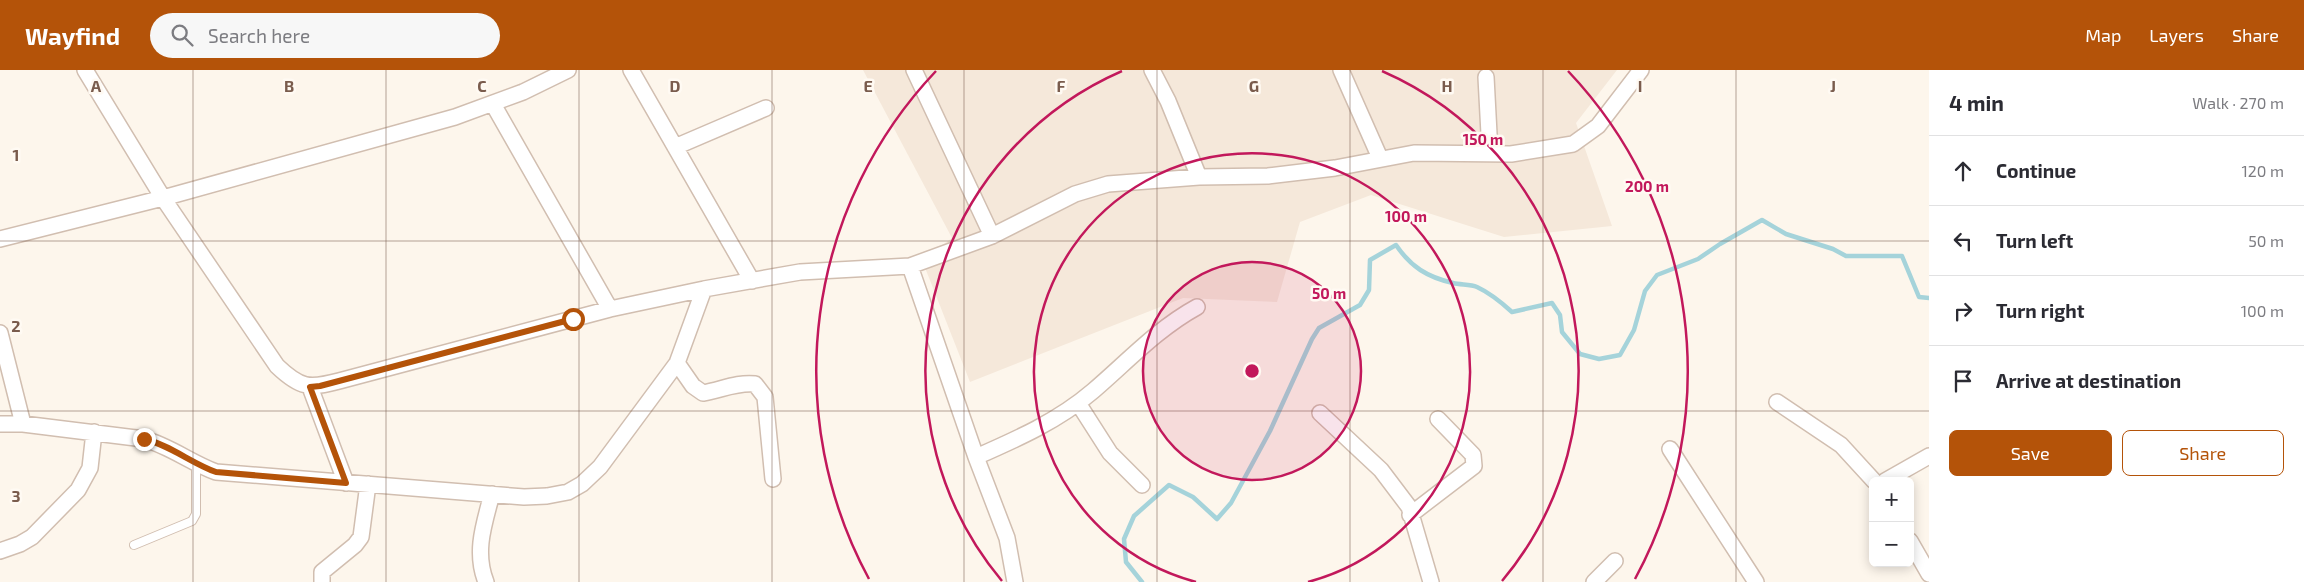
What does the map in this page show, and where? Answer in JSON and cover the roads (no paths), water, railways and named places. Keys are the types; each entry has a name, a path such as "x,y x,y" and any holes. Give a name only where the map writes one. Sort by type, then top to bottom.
{"street":[{"path":"85,70 163,198 277,366 289,377 310,387 610,309 704,289 800,272 910,266 992,236 1057,203 1108,184 1199,177 1298,173 1423,152 1521,153 1573,144 1598,126 1641,70"},
{"path":"0,239 163,198 455,117 493,104 568,70"},
{"path":"631,70 752,281"},
{"path":"914,70 992,236"},
{"path":"1152,70 1168,101 1199,177"},
{"path":"1341,70 1380,158"},
{"path":"1486,77 1490,153"},
{"path":"493,104 610,309"},
{"path":"675,147 766,108"},
{"path":"910,266 976,457 1007,538 1015,582"},
{"path":"0,424 23,424 94,432 156,442 196,465 216,472 492,494 547,496 568,492 593,476 676,363 704,289"},
{"path":"976,457 1031,432 1078,403 1164,328 1196,306"},
{"path":"0,333 23,424"},
{"path":"676,363 692,386 703,393 721,390 742,383 755,384 765,397 773,479"},
{"path":"310,387 346,483"},
{"path":"1777,402 1840,444 1870,477"},
{"path":"1078,403 1110,453 1142,485"},
{"path":"1320,413 1381,470 1409,507 1431,582"},
{"path":"1410,515 1474,466 1473,455 1438,419"},
{"path":"0,551 20,544 32,537 78,490 90,468 94,432"},
{"path":"1670,449 1756,582"},
{"path":"1892,477 1929,456"},
{"path":"322,582 322,572 361,537 368,484"},
{"path":"486,582 480,568 480,555 482,532 492,494"},
{"path":"1914,548 1929,574"},
{"path":"1594,582 1615,561"}],"lane":[{"path":"134,545 192,521 196,514 196,465"}],"waterway":[{"path":"1142,582 1126,562 1124,539 1134,516 1169,485 1193,497 1217,519 1231,503 1270,431 1312,339 1319,328 1360,305 1369,290 1370,260 1396,245 1420,270 1435,278 1477,287 1495,298 1512,312 1552,303 1560,315 1562,332 1580,354 1599,359 1620,355 1634,330 1645,291 1657,275 1698,259 1762,220 1786,234 1833,249 1846,256 1902,256 1919,297 1929,298"}]}
